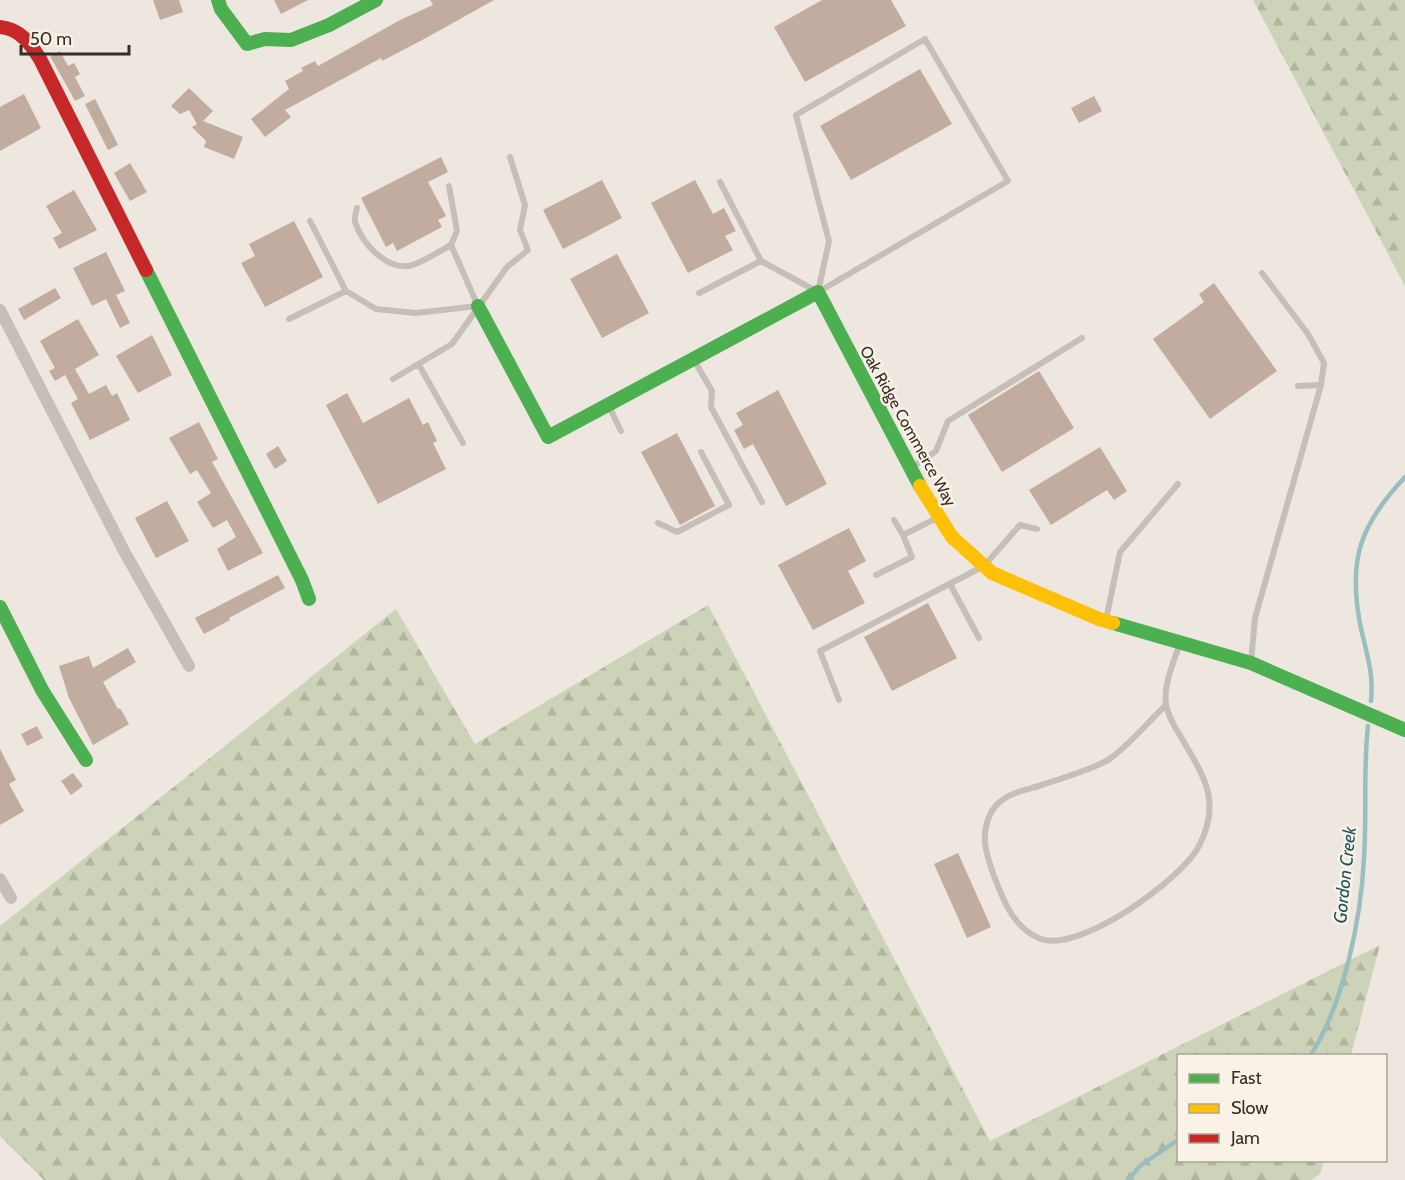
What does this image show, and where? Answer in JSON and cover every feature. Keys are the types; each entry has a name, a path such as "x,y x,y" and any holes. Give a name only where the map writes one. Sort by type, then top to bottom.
{"street":[{"path":"218,0 221,9 247,44 265,39 291,40 329,25 376,0"},
{"path":"0,27 14,29 23,36 40,59 302,579 309,599"},
{"path":"478,306 548,437 818,292"},
{"name":"Oak Ridge Commerce Way","path":"818,292 911,469 939,517 952,537 992,573 1106,621 1251,663 1405,730"},
{"path":"0,310 124,551 189,666"},
{"path":"0,607 42,690 86,760"},
{"path":"0,879 11,898"}],"lane":[{"path":"925,39 1008,182 818,292 829,241 796,115 925,39"},
{"path":"393,379 452,344 507,267 528,250 520,230 525,205 510,157"},
{"path":"720,182 761,261 818,292"},
{"path":"357,208 355,220 368,245 380,257 396,265 411,266 451,245 457,231 448,186"},
{"path":"310,221 346,291 376,309 416,313 478,306"},
{"path":"451,245 478,306"},
{"path":"699,293 761,261"},
{"path":"1251,663 1255,618 1321,385 1324,363 1308,334 1262,273"},
{"path":"289,320 346,291"},
{"path":"911,469 936,451 948,422 1082,338"},
{"path":"693,359 712,391 711,407 762,502"},
{"path":"418,365 463,443"},
{"path":"1298,386 1321,385"},
{"path":"608,405 621,431"},
{"path":"658,523 677,532 729,505 701,452"},
{"path":"1106,621 1120,552 1178,484"},
{"path":"903,535 939,517"},
{"path":"876,575 912,557 894,520"},
{"path":"839,700 820,651 984,566 1020,525 1037,530"},
{"path":"950,584 980,638"},
{"path":"1166,705 1110,760 1006,796 993,809 986,825 985,851 1004,905 1022,926 1042,939 1068,940 1118,919 1179,871 1198,847 1211,812 1209,790 1173,724 1166,705 1167,688 1180,642"}],"green space":[{"path":"1253,0 1405,0 1405,286"},
{"path":"708,605 990,1141 1380,945 1351,1054 1177,1054 1177,1162 1324,1162 1320,1174 1311,1180 44,1180 0,1136 0,926 396,609 475,744"}],"building":[{"path":"153,0 179,0 183,12 160,20"},
{"path":"274,0 308,0 281,14"},
{"path":"430,0 494,0 426,38 382,61 381,58 285,110 291,117 265,137 251,119 289,89 285,81 303,71 301,68 315,61 318,66 400,20 433,5"},
{"path":"822,0 891,0 906,26 805,82 774,27"},
{"path":"60,51 68,66 74,63 80,74 75,77 85,96 75,101 50,56"},
{"path":"920,69 952,124 851,180 820,126"},
{"path":"189,88 213,111 203,121 243,137 234,159 204,147 206,141 192,127 197,124 189,110 180,114 171,106"},
{"path":"24,94 41,128 0,151 0,107"},
{"path":"1094,96 1102,111 1079,123 1071,108"},
{"path":"95,99 118,145 108,150 85,104"},
{"path":"441,157 448,172 428,182 446,216 438,220 442,227 397,251 393,243 386,247 361,198"},
{"path":"130,163 147,192 130,201 114,173"},
{"path":"602,180 622,218 563,249 543,210"},
{"path":"695,180 713,214 724,208 736,231 725,236 733,250 688,273 651,203"},
{"path":"74,190 97,230 59,249 53,238 62,233 46,206"},
{"path":"294,221 323,277 265,307 241,263 255,256 249,244"},
{"path":"106,252 125,291 116,295 130,323 120,328 106,299 92,306 73,268"},
{"path":"617,254 649,313 602,338 570,279"},
{"path":"1214,283 1277,371 1210,419 1153,339 1204,302 1199,294"},
{"path":"55,288 61,298 24,320 18,309"},
{"path":"78,319 99,355 75,369 89,394 106,385 112,396 117,393 130,420 90,440 71,403 78,399 65,375 55,381 49,371 55,368 40,341"},
{"path":"152,335 172,375 138,393 116,356"},
{"path":"1039,371 1074,428 1002,472 968,415"},
{"path":"778,390 827,484 786,506 753,444 744,449 734,430 743,425 736,413"},
{"path":"347,393 363,423 409,398 423,425 428,422 437,441 433,443 446,469 378,504 326,405"},
{"path":"199,422 218,459 212,462 263,553 228,571 217,549 236,537 227,520 213,528 197,502 211,493 197,470 190,474 169,438"},
{"path":"677,433 715,506 680,525 641,452"},
{"path":"278,446 287,461 275,469 266,454"},
{"path":"1100,447 1127,491 1114,500 1107,490 1051,525 1029,490"},
{"path":"167,501 189,541 156,558 135,518"},
{"path":"849,528 866,561 848,571 865,603 813,630 778,565"},
{"path":"278,575 285,588 204,634 195,618"},
{"path":"928,603 957,658 892,691 864,637"},
{"path":"128,648 136,662 103,682 129,724 93,745 69,698 59,666 89,656 93,668"},
{"path":"37,726 43,738 27,746 21,734"},
{"path":"0,749 16,780 9,784 24,811 0,825"},
{"path":"73,773 83,786 71,795 61,781"},
{"path":"958,853 991,927 967,938 934,864"}],"waterway":[{"name":"Gordon Creek","path":"1371,701 1370,671 1357,601 1357,562 1361,544 1377,511 1405,477"},
{"name":"Gordon Creek","path":"1311,1054 1332,1012 1355,934 1364,858 1368,726"},
{"name":"Gordon Creek","path":"1128,1180 1141,1165 1177,1141"}],"traffic: fast":[{"path":"218,0 221,9 247,44 265,39 291,40 329,25 376,0"},
{"path":"146,270 302,580 309,599"},
{"path":"478,306 548,437 818,292 920,486"},
{"path":"0,607 42,690 86,760"},
{"path":"1113,623 1251,663 1405,730"}],"traffic: slow":[{"path":"920,486 952,537 992,573 1113,623"}],"traffic: jam":[{"path":"0,27 19,34 40,59 146,270"}]}
